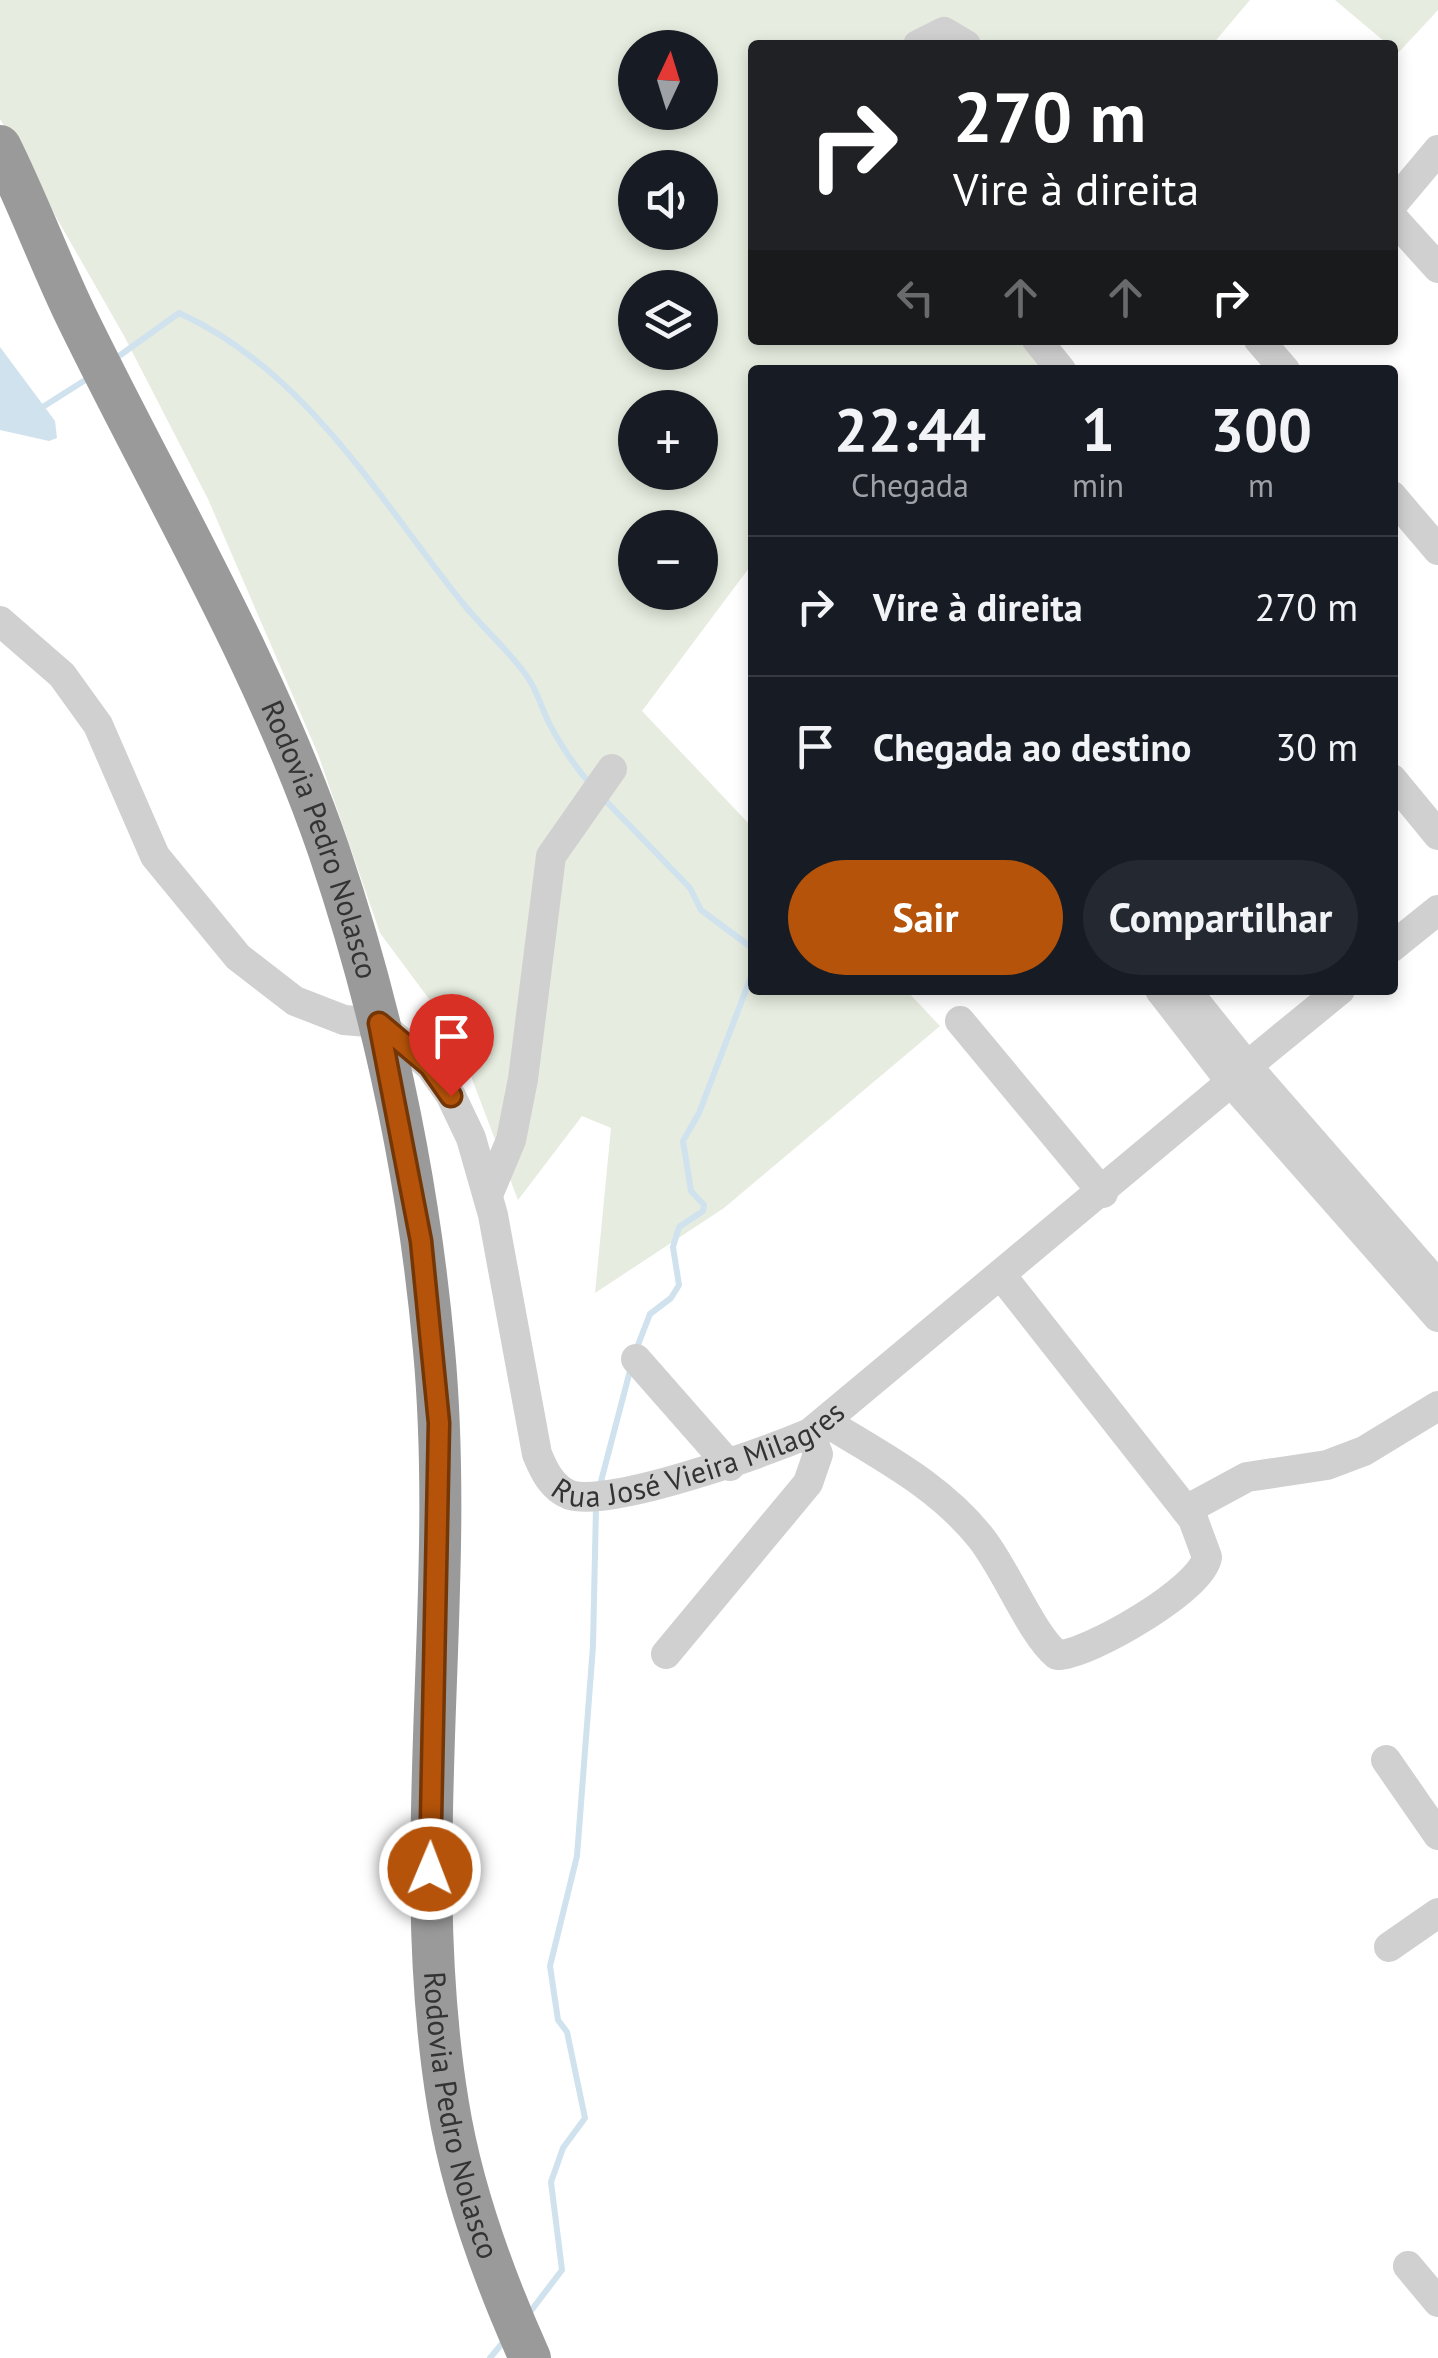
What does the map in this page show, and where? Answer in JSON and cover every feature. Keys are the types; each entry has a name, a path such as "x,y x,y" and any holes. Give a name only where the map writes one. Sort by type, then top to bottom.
{"highway":[{"name":"Rodovia Pedro Nolasco","path":"0,146 75,314 270,706 328,850 379,1023 421,1241 439,1423 430,1869 437,2012 448,2108 472,2204 504,2302 530,2358"}],"street":[{"path":"928,40 944,32 958,40"},
{"path":"1398,198 1438,150"},
{"path":"1398,224 1438,268"},
{"path":"1041,345 1057,365"},
{"path":"1398,503 1438,550"},
{"path":"0,620 62,675 98,724 155,856 238,957 295,1001 344,1020 379,1023"},
{"path":"488,1195 511,1140 523,1078 551,856 612,769"},
{"path":"1398,786 1438,835"},
{"path":"1398,943 1438,910"},
{"path":"1165,995 1438,1285"},
{"path":"1189,995 1239,1074 1438,1318"},
{"name":"Rua José Vieira Milagres","path":"379,1023 430,1066 451,1096 471,1138 488,1195 537,1454 554,1485 582,1497 730,1466 818,1428 1103,1193 1334,995"},
{"path":"960,1021 1103,1193"},
{"path":"666,1654 808,1484 818,1454 818,1428 926,1482 951,1504 997,1559 1048,1646 1060,1656 1132,1622 1194,1582 1206,1557 1186,1510 1002,1275"},
{"path":"636,1359 730,1466"},
{"path":"1186,1510 1247,1477 1327,1466 1364,1452 1438,1406"},
{"path":"1386,1760 1438,1835"},
{"path":"1389,1948 1438,1913"},
{"path":"1408,2266 1438,2302"}],"shaded area":[{"path":"0,0 1250,0 1216,40 748,40 748,345 1036,345 1054,365 748,365 748,569 718,609 718,510 618,510 618,610 718,610 642,711 748,823 748,995 911,995 940,1026 724,1208 595,1293 611,1128 582,1116 518,1200 455,1034 380,933 318,754 208,499 123,334 0,119"},
{"path":"1335,0 1438,0 1438,10 1398,53 1398,40 1383,40"}],"water":[{"path":"0,347 55,421 57,438 49,441 0,430"}],"waterway":[{"path":"112,361 179,313 224,338 265,368 338,442 465,606 519,666 533,686 558,740 592,786"},
{"path":"38,410 90,377"},
{"path":"604,799 690,888 701,910 748,945"},
{"path":"636,1350 650,1314 671,1298 679,1285 673,1247 679,1227 703,1211 704,1205 691,1191 683,1141 699,1113 748,984"},
{"path":"600,1485 631,1367"},
{"path":"527,2316 562,2270 551,2182 563,2148 585,2118 567,2032 558,2020 550,1966 577,1856 593,1646 596,1507"},
{"path":"490,2358 505,2340"}],"route":[{"path":"430,1869 439,1423 421,1241 379,1023 430,1066 451,1096"}]}
